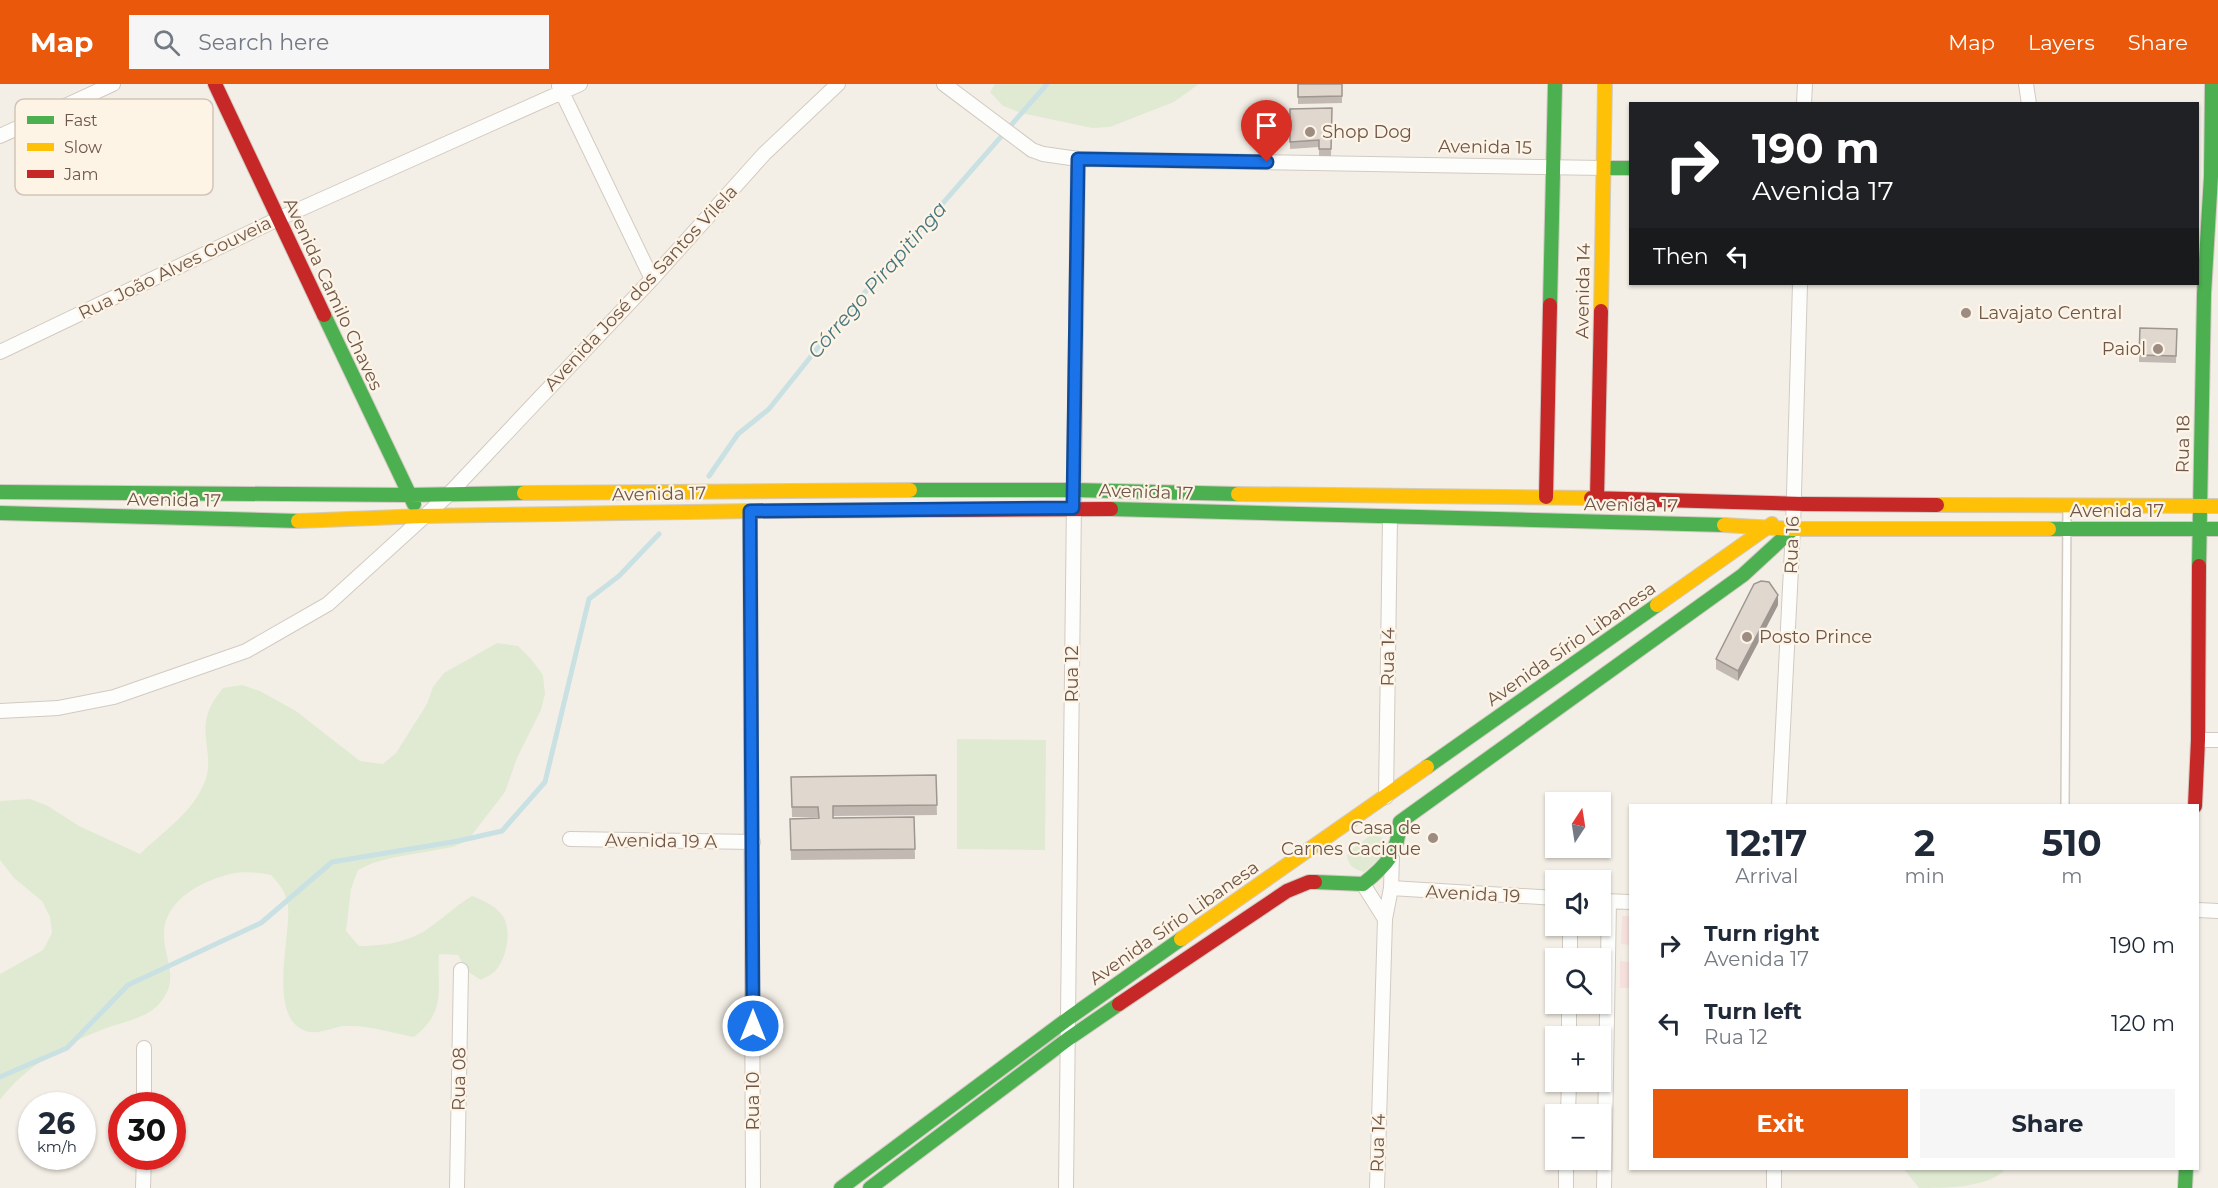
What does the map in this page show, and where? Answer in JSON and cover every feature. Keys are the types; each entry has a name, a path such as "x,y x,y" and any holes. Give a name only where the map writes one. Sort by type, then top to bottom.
{"main road":[{"name":"Avenida Camilo Chaves","path":"215,84 408,495 423,516"},
{"name":"Avenida 14","path":"1546,497 1555,84"},
{"name":"Avenida 14","path":"1597,498 1605,84"},
{"name":"Rua 18","path":"2195,804 2198,740 2199,506 2212,84"},
{"name":"Avenida 15","path":"1604,168 1629,168"},
{"name":"Avenida 17","path":"0,492 448,495 1074,490 1546,497 1794,504 2218,506"},
{"path":"732,491 732,511"},
{"path":"764,491 765,511"},
{"path":"39,514 40,492"},
{"name":"Avenida Sírio Libanesa","path":"841,1188 1069,1018 1769,526 1794,504"},
{"name":"Avenida 17","path":"0,513 300,521 423,516 1073,508 1769,526 1793,529 2218,529"},
{"path":"1400,822 1743,575 1793,529"},
{"path":"1363,884 1392,857 1399,838 1401,812 1396,803 1386,797"},
{"path":"1317,845 1312,866 1317,876 1328,882"},
{"name":"Avenida Sírio Libanesa","path":"870,1188 1068,1039 1287,891 1309,882 1363,884"},
{"path":"2186,1170 2186,1188"}],"street":[{"path":"80,99 113,84"},
{"name":"Rua João Alves Gouveia","path":"0,352 560,88 580,84"},
{"name":"Avenida José dos Santos Vilela","path":"0,711 58,708 114,697 246,651 328,604 448,495 652,279 764,154 838,84"},
{"name":"Avenida 15","path":"944,84 1020,143 1043,154 1078,159 1604,168"},
{"path":"1804,102 1805,84"},
{"path":"2026,84 2029,102"},
{"path":"560,88 652,279"},
{"path":"0,136 15,129"},
{"name":"Rua 12","path":"1066,1188 1078,159"},
{"name":"Rua 16","path":"1779,804 1793,529 1800,285"},
{"name":"Rua 10","path":"750,511 753,1188"},
{"name":"Rua 14","path":"1386,797 1390,517"},
{"path":"2198,740 2218,740"},
{"name":"Avenida 19 A","path":"570,839 753,842"},
{"name":"Rua 14","path":"1377,1188 1385,919 1391,888 1392,857"},
{"path":"1363,884 1385,919"},
{"name":"Avenida 19","path":"1391,888 1545,897"},
{"path":"1611,902 1629,902"},
{"path":"2199,910 2218,911"},
{"path":"1604,1026 1605,936"},
{"name":"Rua 08","path":"458,1188 461,970"},
{"path":"144,1048 144,1092"},
{"path":"1603,1092 1604,1188"},
{"path":"143,1188 144,1170"},
{"path":"1566,1170 1566,1188"},
{"path":"1774,1170 1774,1188"}],"lane":[{"path":"2065,804 2067,504"}],"shaded area":[{"path":"1622,916 1629,916 1629,945 1621,944"},
{"path":"1620,961 1629,962 1629,988 1620,988"}],"green space":[{"path":"995,84 1199,84 1174,102 1110,127 1092,128 1021,113 1003,106 990,92"},
{"path":"497,643 518,646 531,659 543,675 545,694 541,710 517,758 505,792 468,840 453,847 391,858 358,870 351,889 346,931 359,946 400,941 423,932 472,896 497,909 506,922 507,944 500,965 495,971 481,980 467,971 458,955 439,954 439,989 436,1009 432,1018 414,1037 355,1026 310,1032 296,1026 288,1013 284,997 283,978 288,907 282,890 271,875 244,872 223,876 188,893 171,911 164,934 170,970 169,987 159,1004 142,1016 94,1033 49,1056 22,1076 0,1100 0,974 43,950 52,933 50,917 42,901 14,878 0,860 0,801 30,799 48,806 79,826 140,854 177,821 200,792 208,766 205,729 207,716 212,703 223,688 242,685 260,691 296,711 360,761 383,764 396,753 427,704 433,687 444,673"},
{"path":"957,739 1046,740 1045,850 957,849"},
{"path":"1371,835 1383,838 1389,849 1364,872 1352,867 1347,855"},
{"path":"1905,1170 2004,1170 1989,1180 1966,1186 1919,1188"}],"building":[{"path":"1298,84 1342,84 1342,96 1298,97"},
{"name":"Shop Dog","path":"1332,108 1331,149 1319,149 1319,140 1290,142 1290,109"},
{"name":"Paiol","path":"2140,328 2177,329 2176,356 2139,355"},
{"name":"Posto Prince","path":"1761,581 1769,582 1778,595 1738,671 1716,659 1754,584"},
{"path":"936,775 937,805 833,806 833,818 914,817 915,849 791,850 790,819 819,818 818,807 792,807 791,777"}],"waterway":[{"name":"Córrego Pirapitinga","path":"709,476 738,434 769,409 832,330 1047,84"},
{"name":"Córrego Pirapitinga","path":"0,1077 67,1048 128,985 261,923 332,862 458,841 502,831 545,782 589,599 619,576 659,534"}],"traffic: fast":[{"path":"1550,305 1555,84"},
{"path":"2199,566 2204,294 2211,176 2212,84"},
{"path":"1604,168 1629,168"},
{"path":"324,315 414,504"},
{"path":"910,490 1074,490 1238,494"},
{"path":"0,492 408,495 524,493"},
{"path":"1111,509 1724,525"},
{"path":"0,513 298,521"},
{"path":"1315,882 1363,884 1390,858 1397,842 1400,822 1743,575 1793,529"},
{"path":"2049,529 2218,529"},
{"path":"1427,767 1657,605"},
{"path":"841,1188 1069,1018 1181,939"},
{"path":"870,1188 1068,1039 1119,1004"},
{"path":"2185,1188 2186,1170"}],"traffic: slow":[{"path":"1601,311 1605,84"},
{"path":"524,493 910,490"},
{"path":"1238,494 1591,498"},
{"path":"1937,505 2218,506"},
{"path":"298,521 423,516 754,511"},
{"path":"1657,605 1772,524"},
{"path":"1724,525 1793,529 2049,529"},
{"path":"1181,939 1427,767"}],"traffic: jam":[{"path":"215,84 324,315"},
{"path":"1546,497 1550,305"},
{"path":"1597,498 1601,311"},
{"path":"1591,498 1937,505"},
{"path":"754,511 1111,509"},
{"path":"2195,804 2198,740 2199,566"},
{"path":"1119,1004 1287,891 1309,882 1315,882"}],"place":[{"name":"Shop Dog","path":"1310,132"},
{"name":"Lavajato Central","path":"1966,313"},
{"name":"Paiol","path":"2158,349"},
{"name":"Posto Prince","path":"1747,637"},
{"name":"Casa de Carnes Cacique","path":"1433,838"}],"route":[{"path":"753,1026 750,511 1073,508 1078,159 1267,162"}]}
